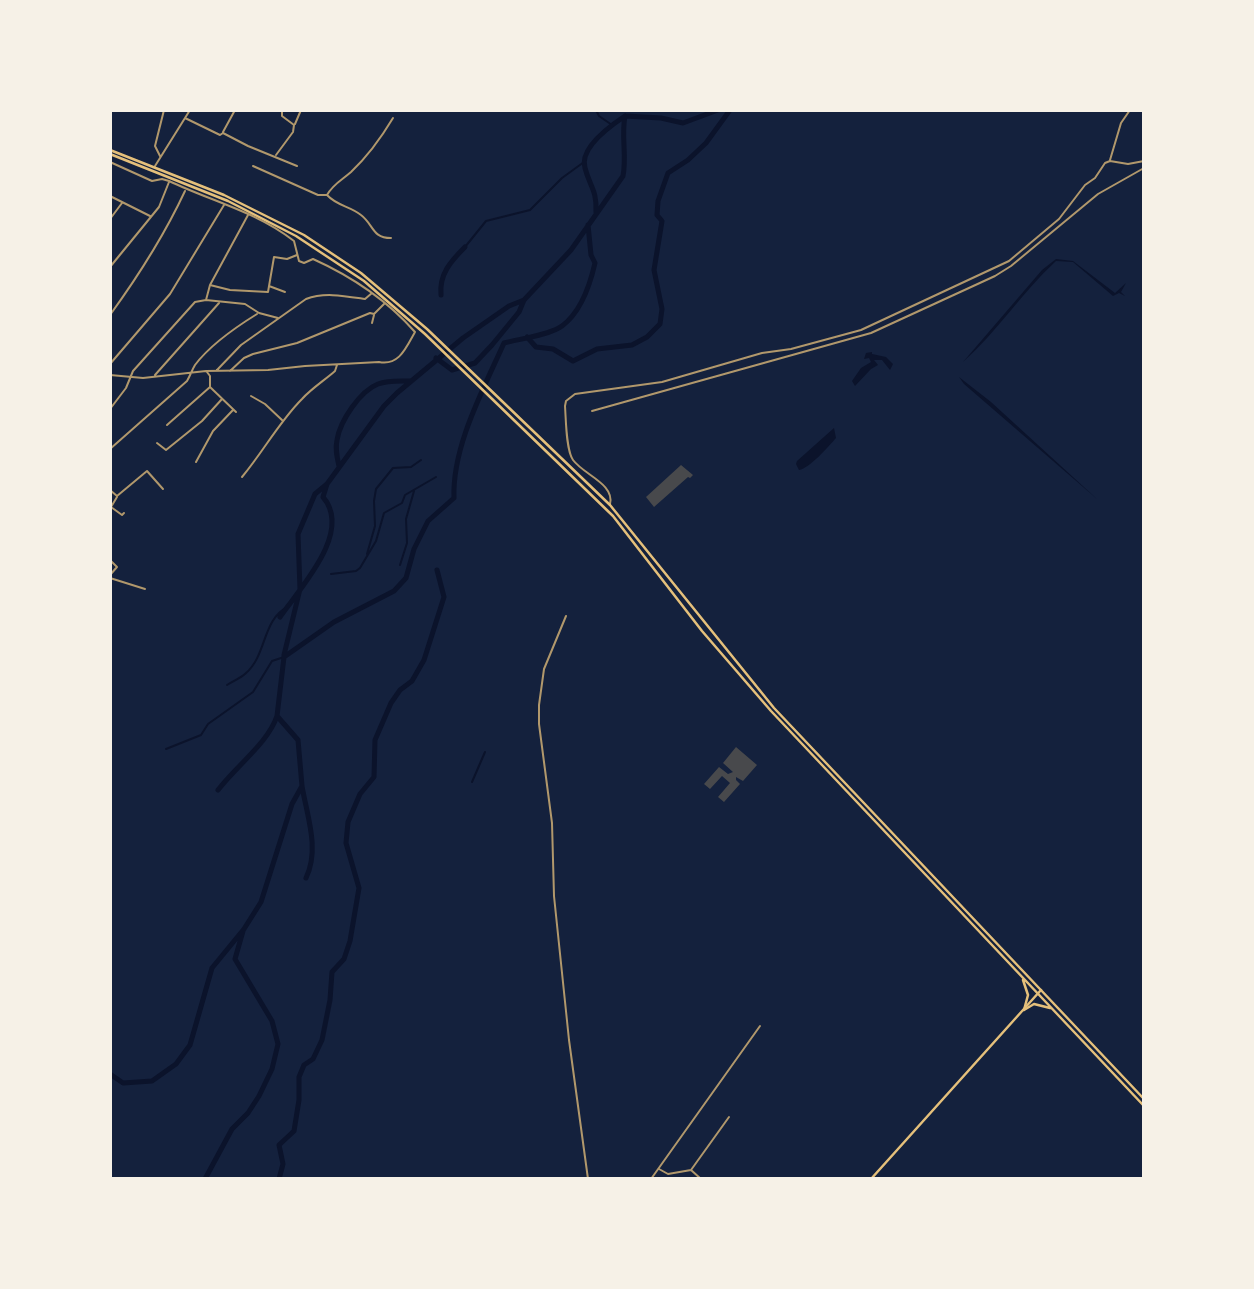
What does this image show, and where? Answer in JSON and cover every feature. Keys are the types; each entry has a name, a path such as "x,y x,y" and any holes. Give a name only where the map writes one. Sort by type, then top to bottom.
{"main road":[{"path":"113,153 224,195 312,240 360,273 427,329 613,516 702,631 776,717 1144,1106"},
{"path":"113,153 170,180 228,201 279,228 342,265 425,334 610,505 774,708 1144,1099"},
{"path":"1022,977 1028,995 1024,1010"},
{"path":"871,1179 1041,990"},
{"path":"1024,1010 1034,1004 1052,1009"}],"street":[{"path":"161,156 155,146 164,110"},
{"path":"155,167 190,110"},
{"path":"223,133 235,110"},
{"path":"282,110 282,116 294,125"},
{"path":"276,156 293,132 301,110"},
{"path":"1110,161 1121,123 1130,110"},
{"path":"185,118 297,166"},
{"path":"327,195 337,181 348,175 374,148 393,118"},
{"path":"610,505 612,498 607,489 576,463 570,453 565,406 570,396 580,392 662,382 762,353 791,349 862,330 1009,261 1059,219 1085,185 1095,178 1102,165 1110,161 1128,164 1144,161"},
{"path":"110,162 152,181 170,180 185,190 279,228 294,241 299,261 304,263 313,259 374,291 365,299 336,295 313,296 278,317 241,345 217,371"},
{"path":"253,166 318,195 327,195 334,203 359,213 370,223 372,231 378,236 391,238"},
{"path":"592,411 871,333 995,276 1097,194 1144,168"},
{"path":"110,267 159,207 170,180"},
{"path":"110,316 146,266 185,190"},
{"path":"110,196 151,216"},
{"path":"110,219 122,202"},
{"path":"110,364 170,294 225,204"},
{"path":"205,300 210,285 248,214"},
{"path":"210,285 230,290 268,292 274,257 287,258 297,255"},
{"path":"338,270 342,265"},
{"path":"268,286 285,292"},
{"path":"110,409 126,388 142,359 195,302 205,300 249,305 259,313 278,317"},
{"path":"110,375 131,378 206,371 268,370 379,362 389,364 398,359 415,332 385,300 374,314 372,323"},
{"path":"154,377 219,302"},
{"path":"110,449 187,381 193,368 206,355 239,325 259,313"},
{"path":"230,371 244,358 253,354 297,343 370,313 374,314"},
{"path":"242,477 304,396 335,370 338,364"},
{"path":"167,425 209,387 210,376 206,371"},
{"path":"196,461 213,431 234,411 209,387"},
{"path":"251,396 265,404 283,421"},
{"path":"158,443 166,450 202,421 222,399"},
{"path":"124,513 122,515 111,507 117,496 147,471 163,489"},
{"path":"110,490 117,496"},
{"path":"110,560 117,567 110,576 145,589"},
{"path":"566,616 544,669 539,705 552,823 554,896 569,1040 588,1179"},
{"path":"651,1179 760,1026"},
{"path":"658,1169 668,1174 691,1170 729,1116"},
{"path":"691,1170 701,1179"},
{"path":"664,1179 668,1174"}],"water":[{"path":"1056,259 1073,261 1115,293 1126,283 1121,292 1125,296 1119,293 1113,296 1073,262 1056,261 963,362 1042,270"},
{"path":"872,352 886,357 893,364 890,370 882,360 874,360 878,365 855,386 852,381 861,368 871,362 869,358 864,359 866,353"},
{"path":"959,377 991,402 1097,499 964,384"},
{"path":"834,428 836,438 824,452 799,470 797,461"}],"building":[{"path":"681,465 693,475 654,507 646,497"},
{"path":"736,747 757,765 743,781 736,777 740,784 724,802 718,797 730,783 722,776 710,789 704,784 719,767 728,774 733,772 723,763"}],"waterway":[{"path":"596,110 599,116 612,125"},
{"path":"436,358 452,370 475,363 519,312 524,300 571,250 623,176 625,116 661,118 683,123 718,110"},
{"path":"527,337 536,347 553,349 573,361 597,349 632,345 647,337 660,324 662,309 654,270 662,221 657,215 658,201 668,173 688,160 706,143 730,110"},
{"path":"596,212 594,193 584,160 597,138 625,116"},
{"path":"465,247 486,221 530,210 562,178 584,162"},
{"path":"110,1074 123,1083 152,1081 176,1064 190,1045 212,968 244,929 261,902 292,804 302,786 298,740 277,716 284,657 334,622 394,591 406,578 414,549 428,521 454,498 463,439 504,343 557,329 569,320 584,298 595,263 591,255 588,225"},
{"path":"441,295 444,274 465,247"},
{"path":"280,617 311,575 328,542 332,526 331,511 323,497 327,484 384,406 463,338 509,306 524,300"},
{"path":"339,466 336,447 339,432 358,400 378,384 410,381"},
{"path":"367,554 375,526 376,489 393,468 411,467 421,460"},
{"path":"331,574 356,571 360,568 376,541 384,513 402,503 405,495 436,477"},
{"path":"284,655 300,589 298,534 315,494 327,484"},
{"path":"400,565 407,543 406,519 414,491"},
{"path":"279,1179 283,1164 279,1145 294,1131 299,1100 299,1077 304,1065 313,1059 322,1040 332,972 344,959 350,941 359,888 346,843 348,822 360,794 374,777 375,740 391,703 400,690 412,681 424,660 444,597 437,570"},
{"path":"227,685 244,675 253,665 273,620 288,607"},
{"path":"166,749 201,735 208,724 253,692 272,661 284,657"},
{"path":"218,790 267,736 277,716"},
{"path":"472,782 485,752"},
{"path":"302,786 312,844 306,878"},
{"path":"205,1179 232,1129 248,1113 259,1096 272,1069 278,1044 272,1021 235,959 243,931"}]}
